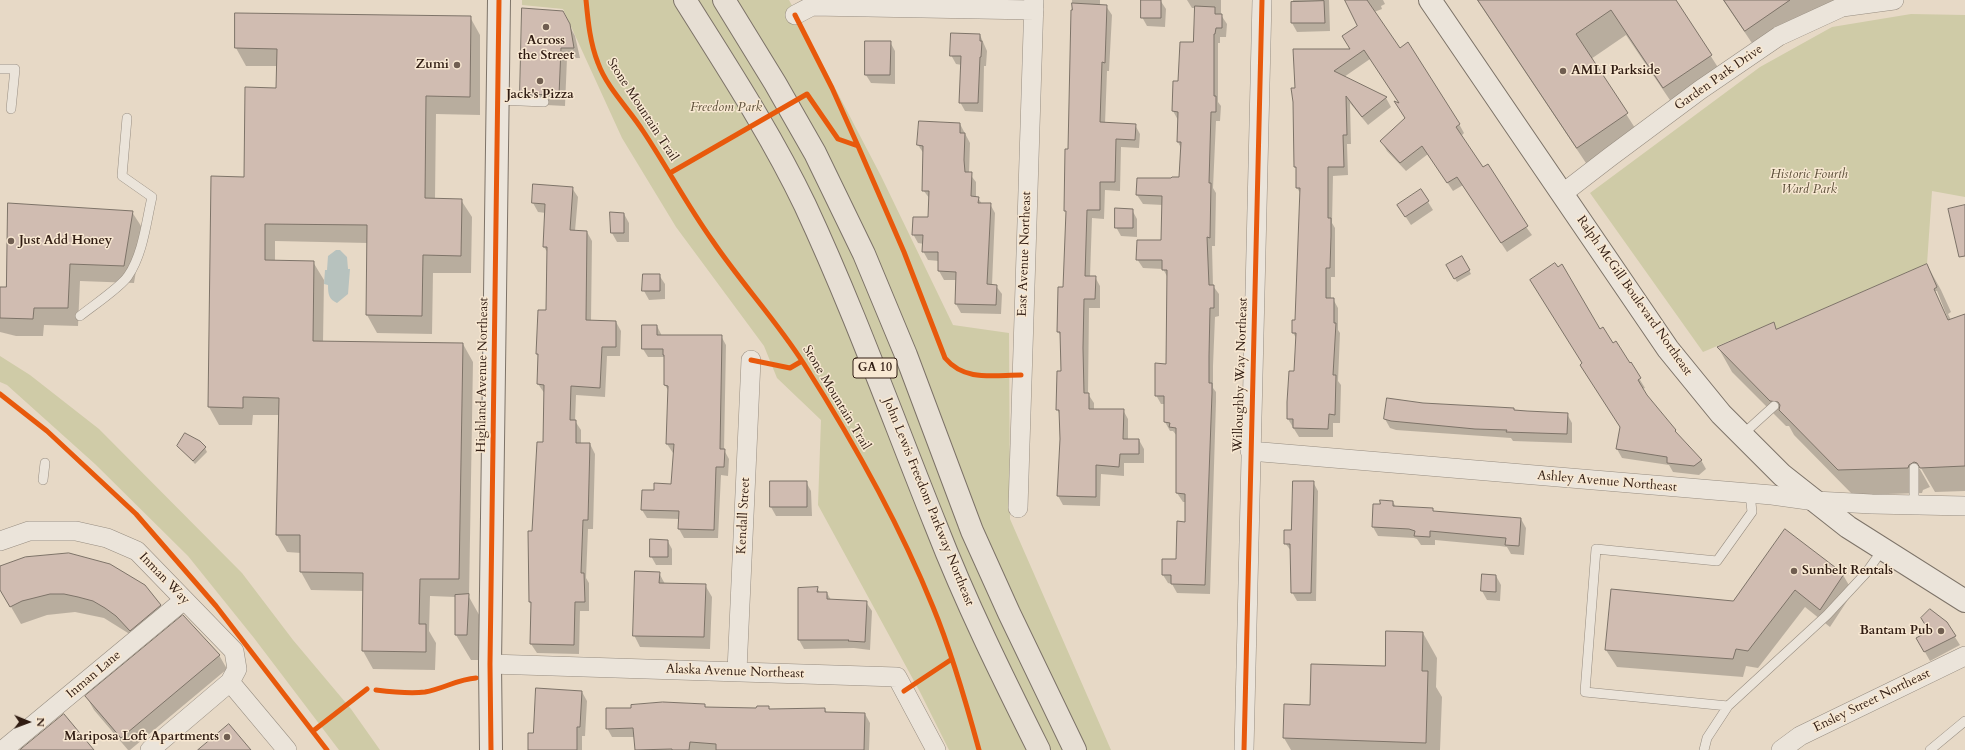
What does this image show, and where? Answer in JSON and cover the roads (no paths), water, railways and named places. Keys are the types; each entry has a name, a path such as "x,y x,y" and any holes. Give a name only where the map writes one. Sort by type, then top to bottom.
{"highway":[{"name":"John Lewis Freedom Parkway Northeast","path":"685,0 776,150 804,204 830,260 873,364 936,527 969,605 1039,750"},
{"name":"GA 10","path":"724,0 775,83 815,153 858,240 906,355 972,530 1009,613 1075,750"}],"main road":[{"name":"Highland Avenue Northeast","path":"491,750 490,664 499,0"},
{"name":"Ralph McGill Boulevard Northeast","path":"1430,0 1668,349 1721,414 1782,475 1848,527 1963,597"}],"street":[{"name":"Willoughby Way Northeast","path":"1244,750 1262,0"},
{"name":"Garden Park Drive","path":"1562,194 1694,94 1779,36 1842,7 1894,0"},
{"path":"795,15 812,6 845,3 1034,5"},
{"name":"East Avenue Northeast","path":"1018,508 1034,5"},
{"name":"Kendall Street","path":"737,672 751,360"},
{"name":"Ashley Avenue Northeast","path":"1250,451 1750,494 1815,501 1965,506"},
{"name":"Inman Way","path":"0,541 29,531 76,531 107,538 137,551 234,651 237,669 230,682"},
{"name":"Inman Lane","path":"3,750 184,600"},
{"name":"Ensley Street Northeast","path":"1781,750 1800,736 1965,656"},
{"name":"Alaska Avenue Northeast","path":"490,664 897,677 936,750"},
{"path":"150,750 230,682 287,750"}],"lane":[{"path":"0,69 15,69 11,109"},
{"path":"498,100 544,102"},
{"path":"80,316 127,278 137,260 143,238 152,197 122,176 127,118"},
{"path":"1742,436 1774,406"},
{"path":"43,480 45,463"},
{"path":"1914,468 1914,505"},
{"path":"1728,706 1585,692 1596,549 1718,561 1752,512 1750,494"},
{"path":"1704,750 1707,738 1728,706 1827,616 1866,573 1883,549"},
{"path":"1930,750 1965,721"}],"place":[{"name":"Across the Street","path":"546,27"},
{"name":"Zumi","path":"457,65"},
{"name":"AMLI Parkside","path":"1563,71"},
{"name":"Jack's Pizza","path":"540,81"},
{"name":"Just Add Honey","path":"11,241"},
{"name":"Sunbelt Rentals","path":"1794,571"},
{"name":"Bantam Pub","path":"1941,631"},
{"name":"Mariposa Loft Apartments","path":"227,737"}],"park label":[{"name":"Freedom Park","path":"726,108"},
{"name":"Historic Fourth Ward Park","path":"1809,182"}]}
